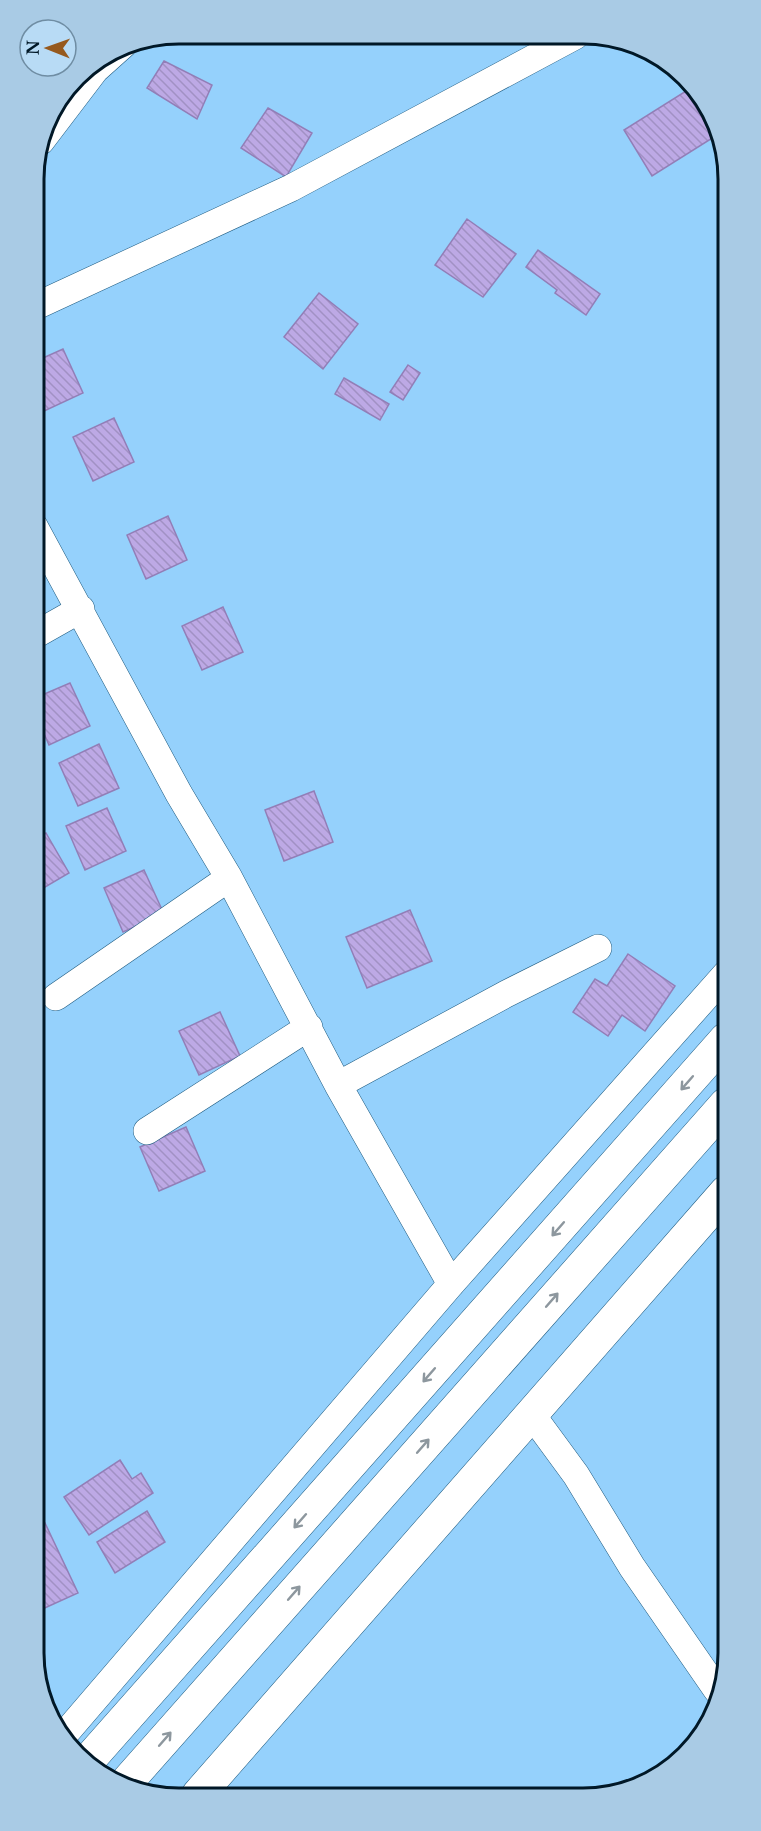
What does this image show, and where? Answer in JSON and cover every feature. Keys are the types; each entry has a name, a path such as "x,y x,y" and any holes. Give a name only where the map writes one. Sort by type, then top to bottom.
{"main road":[{"path":"92,1756 717,1049"},
{"path":"130,1778 717,1114"},
{"path":"204,1788 717,1202"}],"street":[{"path":"44,302 291,188 560,44"},
{"path":"56,121 91,76"},
{"path":"44,544 179,794 229,878 338,1085 451,1284"},
{"path":"44,630 81,609"},
{"path":"56,997 229,878"},
{"path":"338,1085 506,994 598,948"},
{"path":"68,1730 451,1284 717,984"},
{"path":"147,1131 309,1027"},
{"path":"532,1415 576,1475 632,1567 714,1685"}],"building":[{"path":"164,61 212,85 197,119 147,88"},
{"path":"686,91 703,119 711,139 652,176 624,130"},
{"path":"268,108 312,133 286,177 241,148"},
{"path":"467,219 516,254 483,297 435,265"},
{"path":"538,250 600,294 586,315 555,293 557,290 526,267"},
{"path":"319,293 358,324 323,369 284,337"},
{"path":"63,349 83,393 44,411 44,358"},
{"path":"408,365 420,373 403,400 390,392"},
{"path":"344,378 389,404 380,420 335,394"},
{"path":"114,418 134,462 93,481 73,437"},
{"path":"168,516 187,560 146,579 127,535"},
{"path":"223,607 243,652 202,670 182,626"},
{"path":"70,683 90,726 49,745 44,734 44,694"},
{"path":"99,744 119,788 78,806 59,763"},
{"path":"314,791 333,842 284,861 265,810"},
{"path":"107,808 126,851 85,870 66,826"},
{"path":"46,833 69,873 44,888 44,834"},
{"path":"144,870 164,914 123,932 104,888"},
{"path":"410,910 432,961 367,988 346,937"},
{"path":"628,954 675,986 645,1031 622,1015 608,1036 573,1012 595,979 607,986"},
{"path":"220,1012 240,1056 199,1075 179,1031"},
{"path":"186,1127 205,1171 159,1191 140,1147"},
{"path":"120,1460 132,1479 141,1473 153,1493 89,1535 64,1497"},
{"path":"147,1511 165,1542 115,1573 97,1542"},
{"path":"44,1524 78,1593 44,1608"}]}
